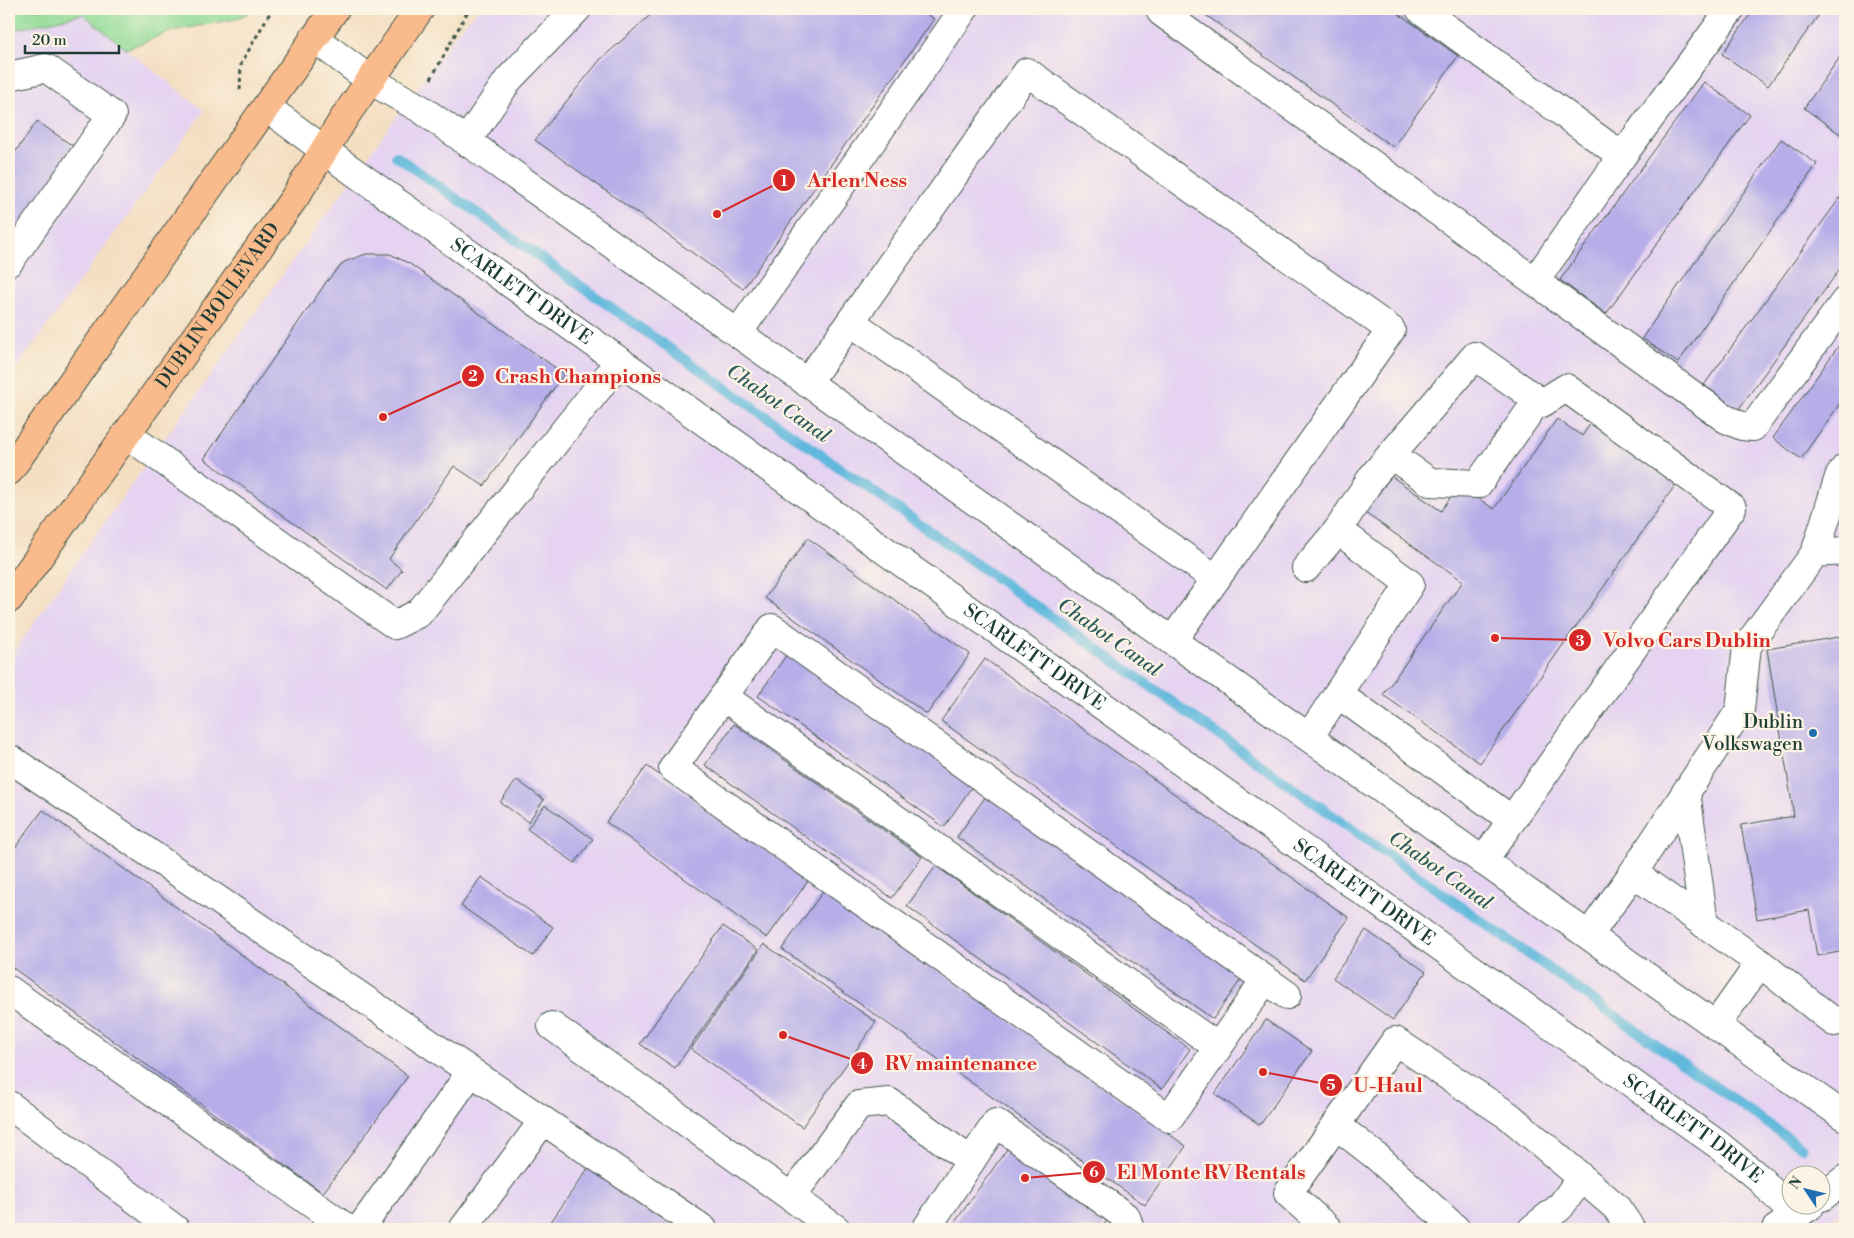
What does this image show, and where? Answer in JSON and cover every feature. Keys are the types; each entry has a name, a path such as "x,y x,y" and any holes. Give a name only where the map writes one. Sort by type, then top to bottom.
{"main road":[{"path":"9,471 335,9"},
{"name":"DUBLIN BOULEVARD","path":"9,599 295,197 324,149 420,9"}],"street":[{"path":"466,142 509,79 577,9"},
{"path":"738,334 964,9"},
{"path":"1160,9 1169,18 1726,419 1742,426 1753,427 1845,301"},
{"path":"1420,9 1622,156"},
{"path":"1535,281 1622,156 1731,9"},
{"path":"314,38 370,80 421,109 1845,1117"},
{"path":"9,76 46,68 112,115 9,262"},
{"path":"807,383 1027,72 1391,330 1173,640"},
{"name":"SCARLETT DRIVE","path":"266,107 343,164 1720,1146 1758,1177 1794,1217"},
{"path":"851,322 1216,579"},
{"path":"1306,568 1338,530 1372,477 1475,356 1542,403 1566,388 1732,508 1483,861"},
{"path":"126,434 395,625 418,613 620,361"},
{"path":"1391,455 1430,482 1478,484 1538,400"},
{"path":"1589,935 1633,873 1740,710 1747,646 1815,553 1839,477 1845,468"},
{"path":"1309,737 1410,584 1338,530"},
{"path":"1815,553 1845,551"},
{"path":"1265,980 1169,1118 673,768 772,628 1287,995"},
{"path":"1338,694 1512,820"},
{"path":"724,697 1218,1047"},
{"path":"9,764 12,760 703,1229"},
{"path":"1686,792 1704,924"},
{"path":"1633,873 1760,963 1834,1022 1845,1019"},
{"path":"1716,1025 1760,963"},
{"path":"9,990 348,1229"},
{"path":"552,1026 836,1229"},
{"path":"1328,1229 1288,1193 1395,1041 1509,1116 1616,1207 1631,1229"},
{"path":"360,1229 471,1072"},
{"path":"791,1197 859,1105 889,1102 971,1161"},
{"path":"9,1105 175,1229"},
{"path":"463,1229 543,1121"},
{"path":"926,1229 996,1123 1126,1217 1130,1229"},
{"path":"1336,1125 1378,1157 1456,1229"},
{"path":"1532,1229 1560,1207 1581,1178"},
{"path":"1832,1188 1845,1178"}],"path":[{"path":"240,91 241,64 272,9"},
{"path":"431,79 463,16 469,9"}],"shaded area":[{"path":"479,9 1845,9 1845,1209 1819,1229 9,1229 9,659 79,558 459,30"},
{"path":"83,14 204,111 9,378 9,31"}],"green space":[{"path":"9,9 255,9 236,19 172,31 126,49 83,14 9,31"}],"building":[{"path":"657,9 920,9 934,19 743,289 535,140 600,60"},
{"path":"1197,9 1392,9 1458,56 1393,147"},
{"path":"1754,9 1823,9 1768,86 1722,54"},
{"path":"1845,50 1845,127 1840,134 1804,108"},
{"path":"1704,82 1750,115 1606,314 1560,280"},
{"path":"37,121 80,151 9,252 9,161"},
{"path":"1781,139 1817,164 1678,363 1642,338"},
{"path":"1845,191 1845,262 1738,410 1704,385"},
{"path":"366,254 390,254 410,264 564,374 484,486 454,466 389,559 402,570 387,590 204,459 327,281 344,262"},
{"path":"1845,337 1845,396 1801,459 1773,438"},
{"path":"1597,414 1683,474 1480,763 1383,695 1463,581 1365,513 1391,476 1441,511 1459,485 1494,509 1557,419 1582,436"},
{"path":"808,538 970,654 927,714 765,598"},
{"name":"Dublin Volkswagen","path":"1845,636 1845,951 1817,956 1809,910 1757,919 1741,825 1794,816 1767,649"},
{"path":"787,654 973,785 944,827 758,696"},
{"path":"985,659 1349,918 1305,980 941,721"},
{"path":"734,724 922,857 892,898 705,765"},
{"path":"647,766 808,881 767,938 606,822"},
{"path":"517,780 544,800 528,822 500,802"},
{"path":"986,796 1242,978 1213,1019 957,837"},
{"path":"545,805 593,839 575,863 527,829"},
{"path":"43,810 408,1076 323,1193 9,965 9,856"},
{"path":"936,866 1190,1049 1162,1089 907,906"},
{"path":"481,877 553,927 533,956 461,906"},
{"path":"824,890 1186,1146 1145,1205 782,949"},
{"path":"723,926 758,950 675,1068 640,1044"},
{"path":"1366,930 1426,972 1393,1020 1333,978"},
{"path":"764,944 876,1022 802,1127 691,1049"},
{"path":"1266,1020 1312,1051 1260,1125 1215,1094"},
{"path":"1012,1142 1112,1213 1101,1229 950,1229"},
{"path":"591,1164 685,1229 546,1229"}],"waterway":[{"name":"Chabot Canal","path":"396,156 1147,684 1802,1148"}],"place":[{"name":"Arlen Ness","path":"717,214"},
{"name":"Crash Champions","path":"383,417"},
{"name":"Volvo Cars Dublin","path":"1495,638"},
{"name":"Dublin Volkswagen","path":"1813,733"},
{"name":"RV maintenance","path":"783,1035"},
{"name":"U-Haul","path":"1263,1072"},
{"name":"El Monte RV Rentals","path":"1025,1178"}]}
